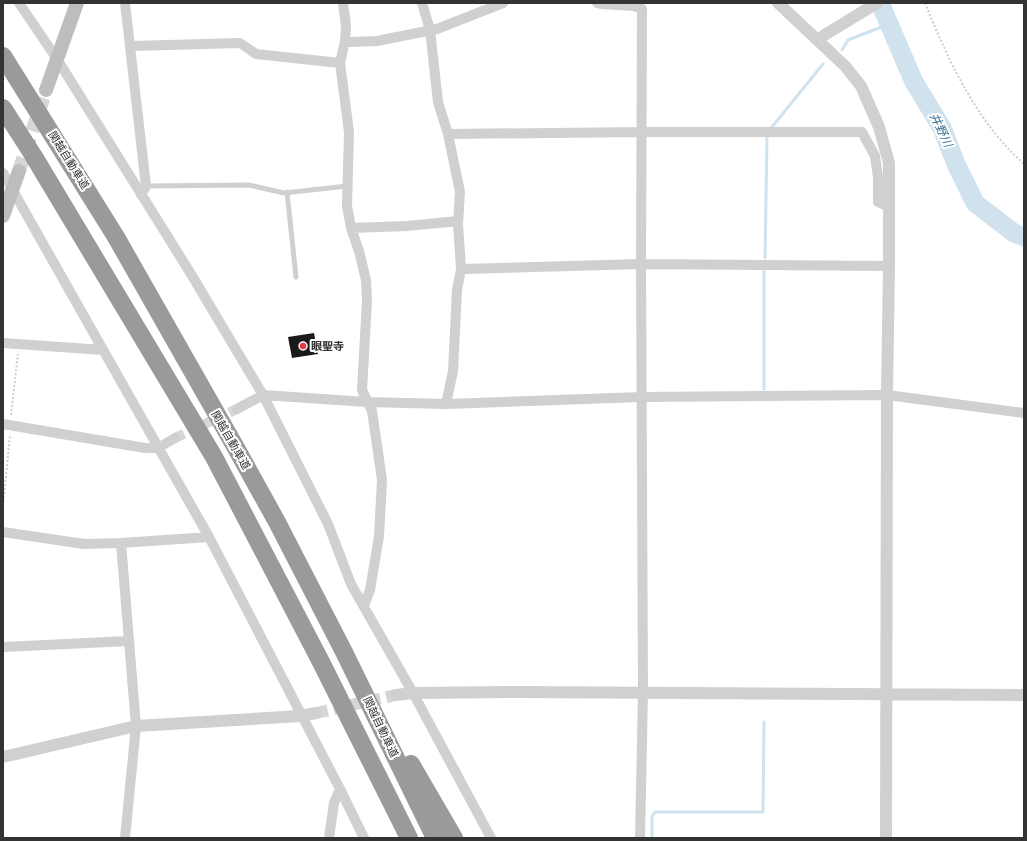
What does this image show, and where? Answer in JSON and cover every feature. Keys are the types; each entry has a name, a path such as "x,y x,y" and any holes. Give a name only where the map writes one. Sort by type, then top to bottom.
{"highway":[{"name":"関越自動車道","path":"3,56 116,237 240,455 344,652 435,838"},
{"path":"3,108 34,155 214,457 322,662 408,838"},
{"path":"344,652 454,838"},
{"path":"382,784 404,838"}],"main road":[{"path":"46,90 77,3"},
{"path":"3,216 19,171"}],"street":[{"path":"19,3 57,59 191,274 263,396 328,524 351,584 491,838"},
{"path":"125,3 146,186 141,195"},
{"path":"343,3 346,26 345,41 340,63 349,132 347,206 351,228 359,251 366,280 367,301 362,390 372,411 382,480 379,536 370,590 364,606"},
{"path":"422,3 430,30 438,102 448,134 460,192 458,222 461,269 457,290 453,371 446,404"},
{"path":"345,41 376,41 430,30 504,3"},
{"path":"598,3 634,6 642,9 641,397 643,693 640,838"},
{"path":"778,3 818,39 845,66 861,86 879,127 889,163 890,266 887,395 886,838"},
{"path":"818,39 877,3"},
{"path":"131,46 240,43 256,54 340,63"},
{"path":"448,134 862,132 875,156 878,177 878,202 889,207"},
{"path":"3,173 13,188 209,537 364,838"},
{"path":"351,228 458,222"},
{"path":"461,269 641,264 890,266"},
{"path":"3,343 103,350"},
{"path":"237,409 263,396 367,402 446,404 641,397 887,395 1024,412"},
{"path":"3,424 145,448 158,448 175,438"},
{"path":"3,532 84,544 209,537"},
{"path":"121,543 136,726 125,838"},
{"path":"3,647 129,641"},
{"path":"396,695 412,693 516,692 1024,695"},
{"path":"3,757 136,726 301,716 316,713"},
{"path":"328,838 334,803 340,789"}],"lane":[{"path":"146,186 249,185 284,193 347,186"},
{"path":"287,192 296,277"}],"path":[{"path":"925,3 954,70 974,105 993,131 1024,164"}],"building":[{"name":"眼聖寺","path":"314,333 318,354 292,358 288,337"}],"waterway":[{"name":"井野川","path":"880,3 914,82 942,128 956,164 975,203 1014,233 1024,237"},
{"path":"842,50 848,40 889,24"},
{"path":"772,127 823,64"},
{"path":"765,258 767,138"},
{"path":"764,271 764,389"},
{"path":"652,838 652,817 655,812 763,812 764,722"}],"tunnel":[{"path":"19,171 46,90"},
{"path":"175,438 237,409"},
{"path":"316,713 396,695"}],"place":[{"name":"眼聖寺","path":"303,346"}]}
